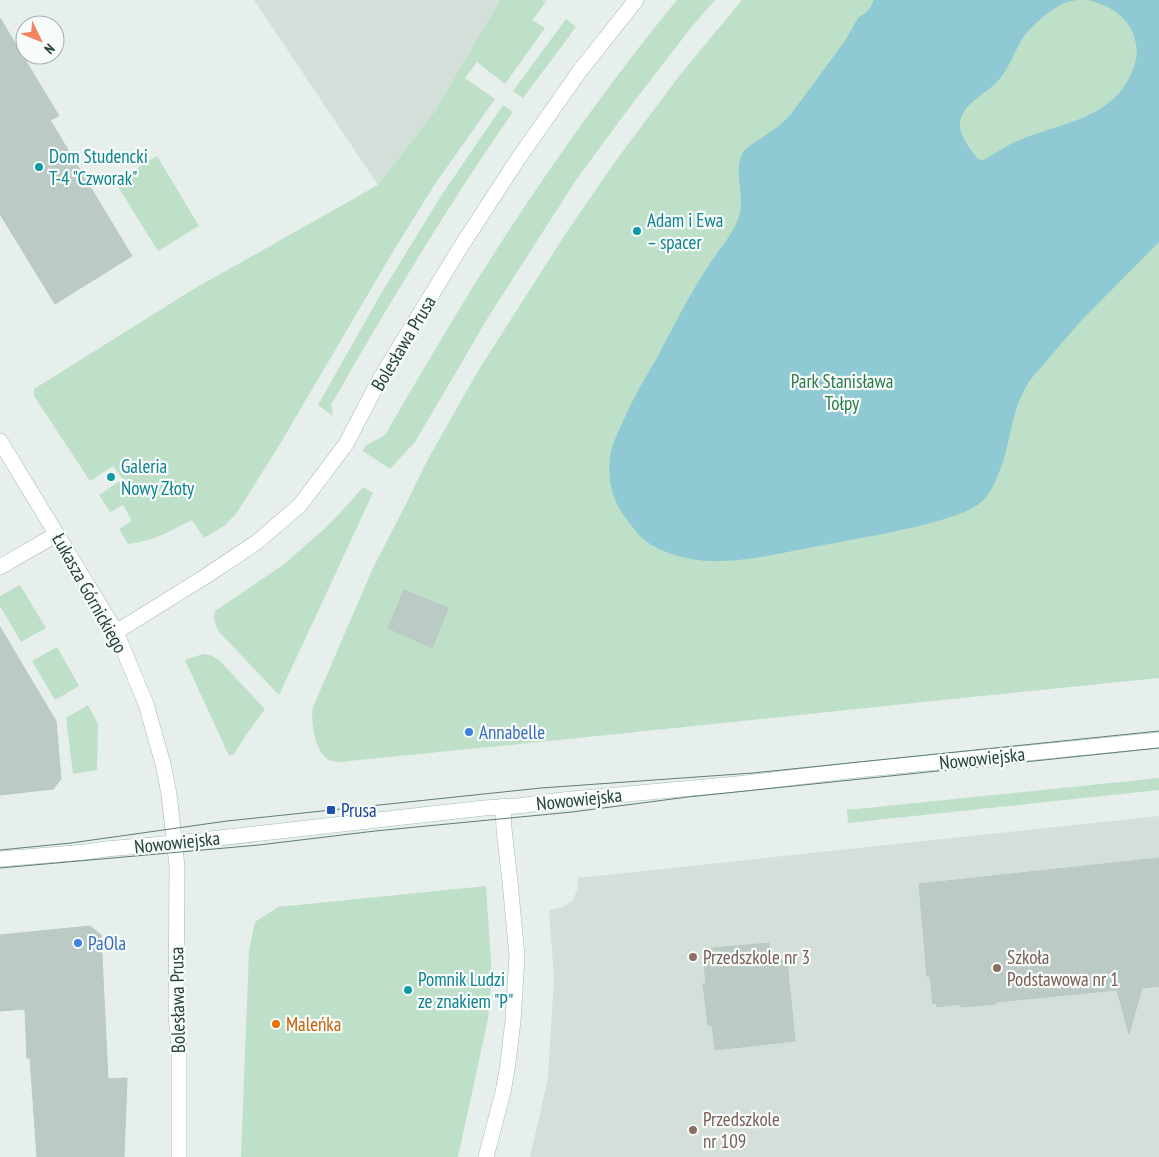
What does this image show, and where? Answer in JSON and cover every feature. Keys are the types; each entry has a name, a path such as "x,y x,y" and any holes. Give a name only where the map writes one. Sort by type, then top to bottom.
{"street":[{"name":"Bolesława Prusa","path":"116,632 257,542 300,505 346,444 380,379 460,248 518,159 579,72 636,0"},
{"name":"Łukasza Górnickiego","path":"0,442 116,632 146,704 152,725 170,794 175,843"},
{"path":"0,567 56,534"},
{"name":"Nowowiejska","path":"0,859 175,843 503,806 1159,740"},
{"path":"486,1157 508,1070 517,956 503,806"},
{"name":"Bolesława Prusa","path":"175,843 177,866 176,1016 179,1047 179,1157"}],"shaded area":[{"path":"254,0 547,0 532,20 501,1 435,111 378,185"},
{"path":"1159,816 1159,1157 530,1157 548,1078 554,978 549,910 563,907 573,900 577,890 578,878"}],"green space":[{"path":"499,0 541,0 545,3 532,20 545,28 505,84 477,62 465,78 495,99 435,184 277,449 236,514 224,526 204,538 192,520 154,538 128,544 119,529 132,521 123,505 110,512 99,495 123,479 113,466 90,481 34,396 34,389 192,290 378,185 435,111"},
{"path":"677,0 715,0 690,29 576,180 489,316 415,442 390,469 363,451 365,446 385,435 474,285 521,211 571,139"},
{"name":"Park Stanisława Tołpy","path":"742,0 1159,0 1159,678 344,762 329,760 320,751 317,744 312,720 313,707 373,568 428,459 478,371 566,233 617,159 680,75"},
{"path":"566,19 576,27 523,98 513,91"},
{"path":"503,105 513,112 441,220 374,330 331,405 333,416 318,405 379,297 441,196"},
{"path":"157,156 199,226 158,251 115,182"},
{"path":"363,487 373,493 279,695 220,633 215,622 215,611 283,565 322,531"},
{"path":"20,585 46,628 21,642 0,606 0,596"},
{"path":"57,647 79,686 55,700 32,661"},
{"path":"203,654 210,655 219,660 265,709 234,754 229,756 185,660"},
{"path":"88,705 98,724 97,770 73,774 66,718"},
{"path":"1159,778 1159,790 848,823 847,810"},
{"path":"486,886 492,977 488,1019 458,1157 241,1157 249,951 255,922 278,907"}],"water":[{"path":"874,0 1079,0 1062,4 1035,24 1024,36 998,81 970,104 962,115 960,122 961,132 972,152 978,159 983,160 1017,141 1081,119 1109,102 1121,91 1132,72 1136,58 1137,49 1132,32 1118,13 1104,5 1088,0 1159,0 1159,242 1079,323 1030,380 1017,407 996,480 986,497 975,507 951,517 909,528 758,558 721,561 702,560 684,558 666,552 651,544 640,535 625,517 616,502 611,486 609,468 614,441 634,398 689,298 735,225 741,206 739,172 740,159 743,152 779,126 791,114 845,41 858,18 870,8"}],"building":[{"name":"Dom Studencki T-4 \"Czworak\"","path":"0,18 15,43 15,65 28,65 59,116 50,120 132,256 55,304 0,214"},
{"path":"404,590 448,608 432,648 388,628"},
{"path":"0,627 56,721 61,779 53,789 0,795"},
{"path":"1159,858 1159,986 1142,988 1129,1034 1117,990 961,1007 960,1004 937,1007 936,1003 933,1004 930,976 927,976 919,884"},
{"path":"90,926 101,935 108,1079 127,1078 124,1157 37,1157 30,1058 27,1058 25,1009 0,1011 0,935"},
{"path":"769,943 770,955 787,962 795,1041 715,1050 712,1025 708,1025 703,984 706,985 703,949"}],"tram line":[{"path":"0,850 71,843 227,821 541,788 753,773 1159,731"},
{"path":"0,868 259,845 375,831 572,812 688,797 1159,748"}],"place":[{"name":"Dom Studencki T-4 \"Czworak\"","path":"39,167"},
{"name":"Adam i Ewa – spacer","path":"637,231"},
{"name":"Galeria Nowy Złoty","path":"111,477"},
{"name":"Annabelle","path":"469,732"},
{"name":"Prusa","path":"331,810"},
{"name":"PaOla","path":"78,943"},
{"name":"Przedszkole nr 3","path":"693,957"},
{"name":"Szkoła Podstawowa nr 1","path":"997,968"},
{"name":"Pomnik Ludzi ze znakiem \"P\"","path":"408,990"},
{"name":"Maleńka","path":"276,1024"},
{"name":"Przedszkole nr 109","path":"693,1130"}]}
